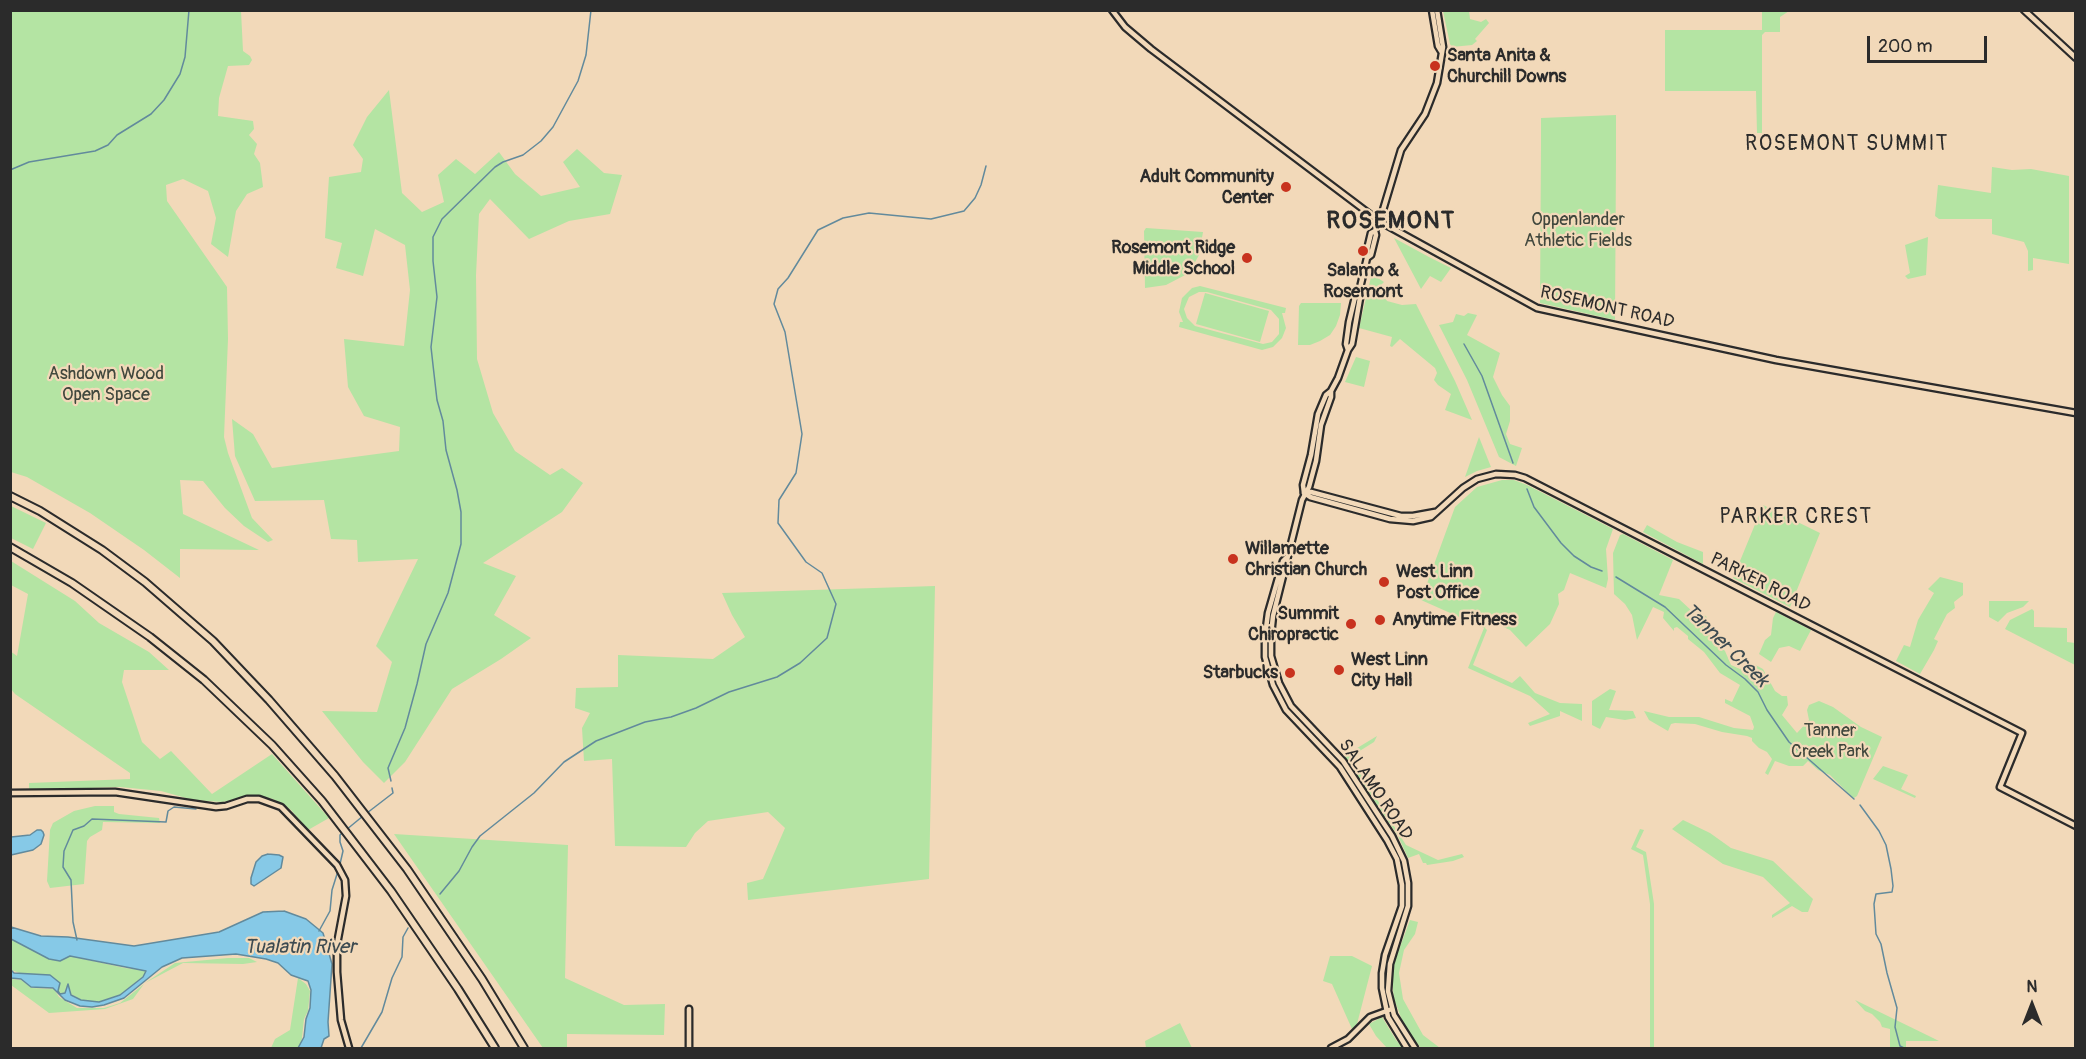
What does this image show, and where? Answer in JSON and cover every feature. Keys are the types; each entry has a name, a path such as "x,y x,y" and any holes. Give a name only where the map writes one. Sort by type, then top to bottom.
{"highway":[{"path":"10,496 102,550 180,611 230,657 374,825 461,947 524,1048"},
{"path":"10,547 112,609 186,665 264,737 352,838 412,921 495,1048"}],"main road":[{"name":"ROSEMONT ROAD","path":"1112,10 1125,27 1144,43 1379,221 1543,310 1776,360 2076,413"},
{"path":"1432,10 1438,46 1441,51"},
{"path":"1437,10 1442,36 1441,51"},
{"path":"2024,10 2032,20 2076,58"},
{"name":"SALAMO ROAD","path":"1407,1048 1394,1030 1389,1010 1388,991 1389,968 1407,912 1409,890 1407,870 1395,840 1336,752 1296,713 1279,683 1271,656 1271,635 1288,562 1287,557 1304,493 1303,484 1318,414 1326,395 1341,373 1352,344 1359,292 1367,258 1365,254 1371,233 1375,231 1379,221 1401,150 1432,99 1438,80 1441,51"},
{"name":"PARKER ROAD","path":"1304,493 1310,497 1402,522 1431,517 1466,486 1484,477 1496,474 1513,475 1532,481 2022,733 2000,787 2076,826"},
{"path":"10,793 122,792 216,807 247,799 263,800 283,808 338,867 346,883 345,905 337,944 337,965 340,1020 349,1048"},
{"path":"689,1009 689,1048"},
{"name":"SALAMO ROAD","path":"1389,1010 1415,1048"},
{"path":"1332,1048 1348,1039 1368,1018 1389,1010"}],"green space":[{"name":"Ashdown Wood Open Space","path":"11,10 241,11 243,51 252,60 249,65 228,66 219,98 218,116 253,121 254,129 249,135 257,144 254,154 260,163 263,187 247,194 236,211 228,257 211,244 216,218 208,191 183,179 166,185 167,201 227,287 228,339 224,437 252,518 273,540 268,542 244,526 225,508 203,481 180,480 183,514 259,550 180,549 180,578 90,513 27,477 11,472"},
{"path":"1443,11 1469,11 1470,19 1481,22 1486,19 1489,23 1472,45 1452,47"},
{"path":"1762,11 1789,11 1780,17 1780,32 1765,32 1762,35 1762,133 1757,133 1756,91 1665,91 1665,30 1762,30"},
{"path":"389,90 402,193 422,212 444,202 438,175 456,159 475,174 499,152 515,174 541,196 580,187 563,162 577,149 604,173 622,175 610,214 569,221 529,239 490,199 479,214 476,275 477,359 493,413 515,451 550,475 562,468 583,483 562,512 483,563 516,576 494,615 531,638 452,689 405,762 384,783 363,762 322,711 377,712 392,662 376,646 418,559 358,562 357,540 331,539 324,500 255,501 235,456 232,419 253,434 272,468 399,451 400,427 364,416 348,387 344,339 404,346 410,290 405,245 375,229 363,276 336,268 342,243 325,238 329,177 361,172 363,159 353,145 367,117"},
{"name":"Oppenlander Athletic Fields","path":"1616,115 1615,320 1540,303 1541,118"},
{"path":"1992,167 2012,170 2031,169 2069,176 2069,264 2033,258 2033,270 2028,271 2028,251 2024,242 1992,234 1992,219 1939,219 1935,216 1938,185 1991,193"},
{"path":"1146,228 1203,232 1199,255 1189,273 1166,285 1145,288 1144,231"},
{"path":"1928,237 1926,275 1908,279 1905,276 1910,273 1905,245"},
{"path":"1394,238 1451,268 1441,282 1430,276 1421,289"},
{"path":"1373,275 1384,282 1379,287 1387,301 1402,305 1416,304 1472,420 1445,410 1451,394 1434,380 1437,373 1435,368 1400,339 1392,347 1390,346 1392,337 1359,328"},
{"path":"1200,286 1286,308 1285,313 1282,313 1286,328 1282,338 1273,347 1262,350 1179,327 1180,322 1183,322 1179,312 1182,298 1192,288","holes":["1199,292 1207,292 1271,310 1279,319 1279,334 1272,342 1263,344 1195,326 1187,318 1184,309 1189,297"]},
{"path":"1205,293 1269,311 1260,342 1196,324"},
{"path":"1301,303 1341,303 1340,315 1330,335 1310,345 1298,345"},
{"path":"1468,313 1477,315 1467,335 1500,353 1493,377 1510,406 1510,421 1506,434 1510,444 1522,448 1516,466 1499,457 1467,380 1439,325 1453,322 1456,314 1464,316"},
{"path":"1356,357 1370,361 1364,387 1345,382"},
{"path":"1479,437 1491,467 1465,477"},
{"path":"1502,480 1514,480 1527,485 1613,529 1606,549 1608,579 1606,588 1570,573 1564,590 1558,594 1559,604 1550,624 1526,647 1510,630 1488,620 1485,628 1487,630 1473,665 1512,683 1520,676 1535,693 1560,703 1582,704 1582,721 1560,711 1560,716 1530,726 1528,723 1550,714 1530,696 1468,668 1484,628 1421,600 1455,507 1477,487"},
{"path":"1763,505 1820,533 1790,607 1733,578"},
{"path":"11,506 46,523 33,549 11,538"},
{"path":"1647,525 1677,542 1703,552 1703,564 1643,532"},
{"name":"Tanner Creek Park","path":"1623,534 1673,560 1659,595 1679,599 1693,612 1706,616 1709,622 1705,630 1725,651 1731,665 1740,669 1752,663 1763,669 1775,691 1782,696 1787,696 1788,705 1782,715 1797,733 1809,720 1807,710 1809,705 1819,701 1882,737 1857,796 1852,797 1830,775 1818,770 1808,761 1803,766 1789,766 1775,761 1768,775 1765,773 1772,759 1767,752 1752,741 1752,738 1747,736 1695,724 1671,724 1668,731 1649,720 1644,711 1669,717 1699,717 1734,728 1753,730 1754,727 1750,716 1725,703 1725,699 1732,702 1740,685 1720,673 1704,652 1677,627 1674,631 1663,618 1664,612 1653,607 1637,640 1632,615 1625,604 1614,594 1613,553 1620,535"},
{"path":"11,561 75,601 99,623 149,652 169,670 124,670 122,682 142,742 160,759 171,751 212,794 272,754 329,818 308,830 291,810 273,799 258,796 222,802 193,800 161,791 120,787 29,790 29,783 130,779 130,773 11,689 10,651 17,656 28,594 11,585"},
{"path":"1940,577 1963,583 1963,595 1954,602 1955,608 1947,614 1934,639 1938,641 1934,650 1920,674 1896,661 1904,645 1910,647 1918,620 1934,593 1928,589"},
{"path":"935,586 929,879 748,900 747,883 763,879 785,828 768,812 708,821 695,833 686,847 615,846 612,759 584,761 582,728 590,713 575,708 576,688 618,687 618,655 713,659 745,637 722,593"},
{"path":"1989,601 2029,601 2023,607 2007,613 1998,622 1989,617"},
{"path":"2032,609 2034,627 2067,628 2067,642 2075,643 2075,665 2005,629 2010,620"},
{"path":"1776,612 1811,630 1800,651 1789,646 1779,648 1771,662 1759,654 1765,640 1771,635"},
{"path":"1610,689 1616,691 1609,710 1633,711 1636,718 1625,720 1606,717 1600,729 1592,725 1592,701"},
{"path":"1377,736 1374,742 1350,757 1406,845 1438,860 1462,854 1464,857 1427,865 1423,863 1419,854 1408,858 1398,836 1344,756"},
{"path":"1883,766 1908,775 1901,789 1916,796 1915,798 1873,779"},
{"path":"95,806 114,806 114,812 119,814 159,818 160,823 103,822 102,830 87,841 84,884 50,888 47,881 50,830 53,823 74,811"},
{"path":"1683,820 1710,833 1731,848 1773,861 1813,899 1808,912 1802,912 1792,906 1772,918 1772,915 1790,903 1763,877 1723,864 1672,829"},
{"path":"1640,829 1644,830 1636,847 1646,852 1654,904 1654,1048 1650,1048 1650,904 1643,855 1631,849"},
{"path":"394,834 568,845 565,978 624,1005 665,1004 664,1035 567,1034 567,1048 543,1048"},
{"path":"1410,920 1418,922 1415,934 1404,950 1399,973 1403,999 1423,1035 1440,1048 1421,1048 1405,1028 1394,999 1392,981 1394,963"},
{"path":"11,939 60,961 70,956 143,970 146,974 120,995 99,1002 81,1000 71,994 70,989 66,987 65,993 62,994 58,991 59,986 11,970"},
{"path":"1330,956 1352,956 1372,966 1357,1024 1352,1029 1332,984 1323,981"},
{"path":"249,958 257,962 243,964 183,963 145,983 175,963"},
{"path":"298,978 306,984 310,991 301,1047 271,1048 275,1039 290,1030"},
{"path":"11,979 21,980 32,988 54,989 59,997 77,1008 104,1008 120,1003 144,984 133,999 105,1009 49,1013 11,985"},
{"path":"1855,1000 1939,1041 1906,1041 1906,1048 1890,1048 1890,1029 1882,1027 1872,1014 1865,1011"},
{"path":"1382,1017 1403,1048 1387,1048 1376,1036 1369,1024"},
{"path":"1180,1023 1192,1048 1146,1048 1145,1041"}],"water":[{"path":"41,830 44,835 41,844 33,850 11,855 11,837 30,835"},
{"path":"268,854 283,857 281,868 254,886 251,884 251,878 256,862"},
{"name":"Tualatin River","path":"284,911 306,919 323,933 332,964 329,1036 324,1039 321,1048 298,1048 304,1037 310,1008 311,990 308,981 291,975 278,963 266,959 236,954 182,958 162,967 124,998 92,1007 80,1006 65,1000 53,988 31,987 21,979 11,978 11,970 14,973 50,975 60,983 58,991 60,994 65,993 68,984 71,995 81,1000 99,1002 120,995 143,977 146,971 70,956 60,961 49,959 11,939 11,927 41,936 68,937 134,946 219,932 263,912"}],"waterway":[{"path":"10,170 29,162 95,151 108,145 117,135 151,114 164,100 180,74 185,57 189,10"},
{"path":"391,781 388,768 405,728 426,644 448,593 461,544 461,512 446,450 431,347 437,297 433,237 442,219 495,167 523,155 541,141 553,127 578,81 586,55 591,10"},
{"path":"440,894 459,871 480,836 534,793 564,762 596,741 645,722 671,717 729,692 777,677 800,663 827,638 836,604 822,573 806,562 778,523 779,500 796,473 802,434 785,332 774,304 778,289 788,278 818,230 843,218 869,213 931,219 964,211 975,198 986,166"},
{"name":"Tanner Creek","path":"1464,344 1482,376 1513,463"},
{"name":"Tanner Creek","path":"1527,489 1534,507 1561,543 1574,556 1602,571"},
{"name":"Tanner Creek","path":"1616,577 1665,607 1726,665 1745,679 1758,692 1767,710 1789,742 1854,799"},
{"path":"367,813 393,793 392,788"},
{"name":"Tanner Creek","path":"1860,805 1886,845 1891,869 1892,892 1876,894 1874,904 1876,934 1881,944 1897,1008 1895,1027 1900,1046 1904,1048"},
{"path":"77,940 73,922 71,880 63,867 64,851 73,830 84,826 92,819 166,822 168,811 174,807 196,809"},
{"path":"346,830 363,816"},
{"path":"340,864 343,851 340,842 342,833"},
{"path":"319,931 330,911 332,890 338,871"},
{"path":"361,1048 382,1012 392,978 402,957 403,937 408,928"}],"place":[{"name":"Santa Anita & Churchill Downs","path":"1435,66"},
{"name":"Adult Community Center","path":"1286,187"},
{"name":"Salamo & Rosemont","path":"1363,251"},
{"name":"Rosemont Ridge Middle School","path":"1247,258"},
{"name":"Willamette Christian Church","path":"1233,559"},
{"name":"West Linn Post Office","path":"1384,582"},
{"name":"Anytime Fitness","path":"1380,620"},
{"name":"Summit Chiropractic","path":"1351,624"},
{"name":"West Linn City Hall","path":"1339,670"},
{"name":"Starbucks","path":"1290,673"}],"district":[{"name":"ROSEMONT SUMMIT","path":"1847,145"},
{"name":"ROSEMONT","path":"1391,222"},
{"name":"PARKER CREST","path":"1796,518"}]}
